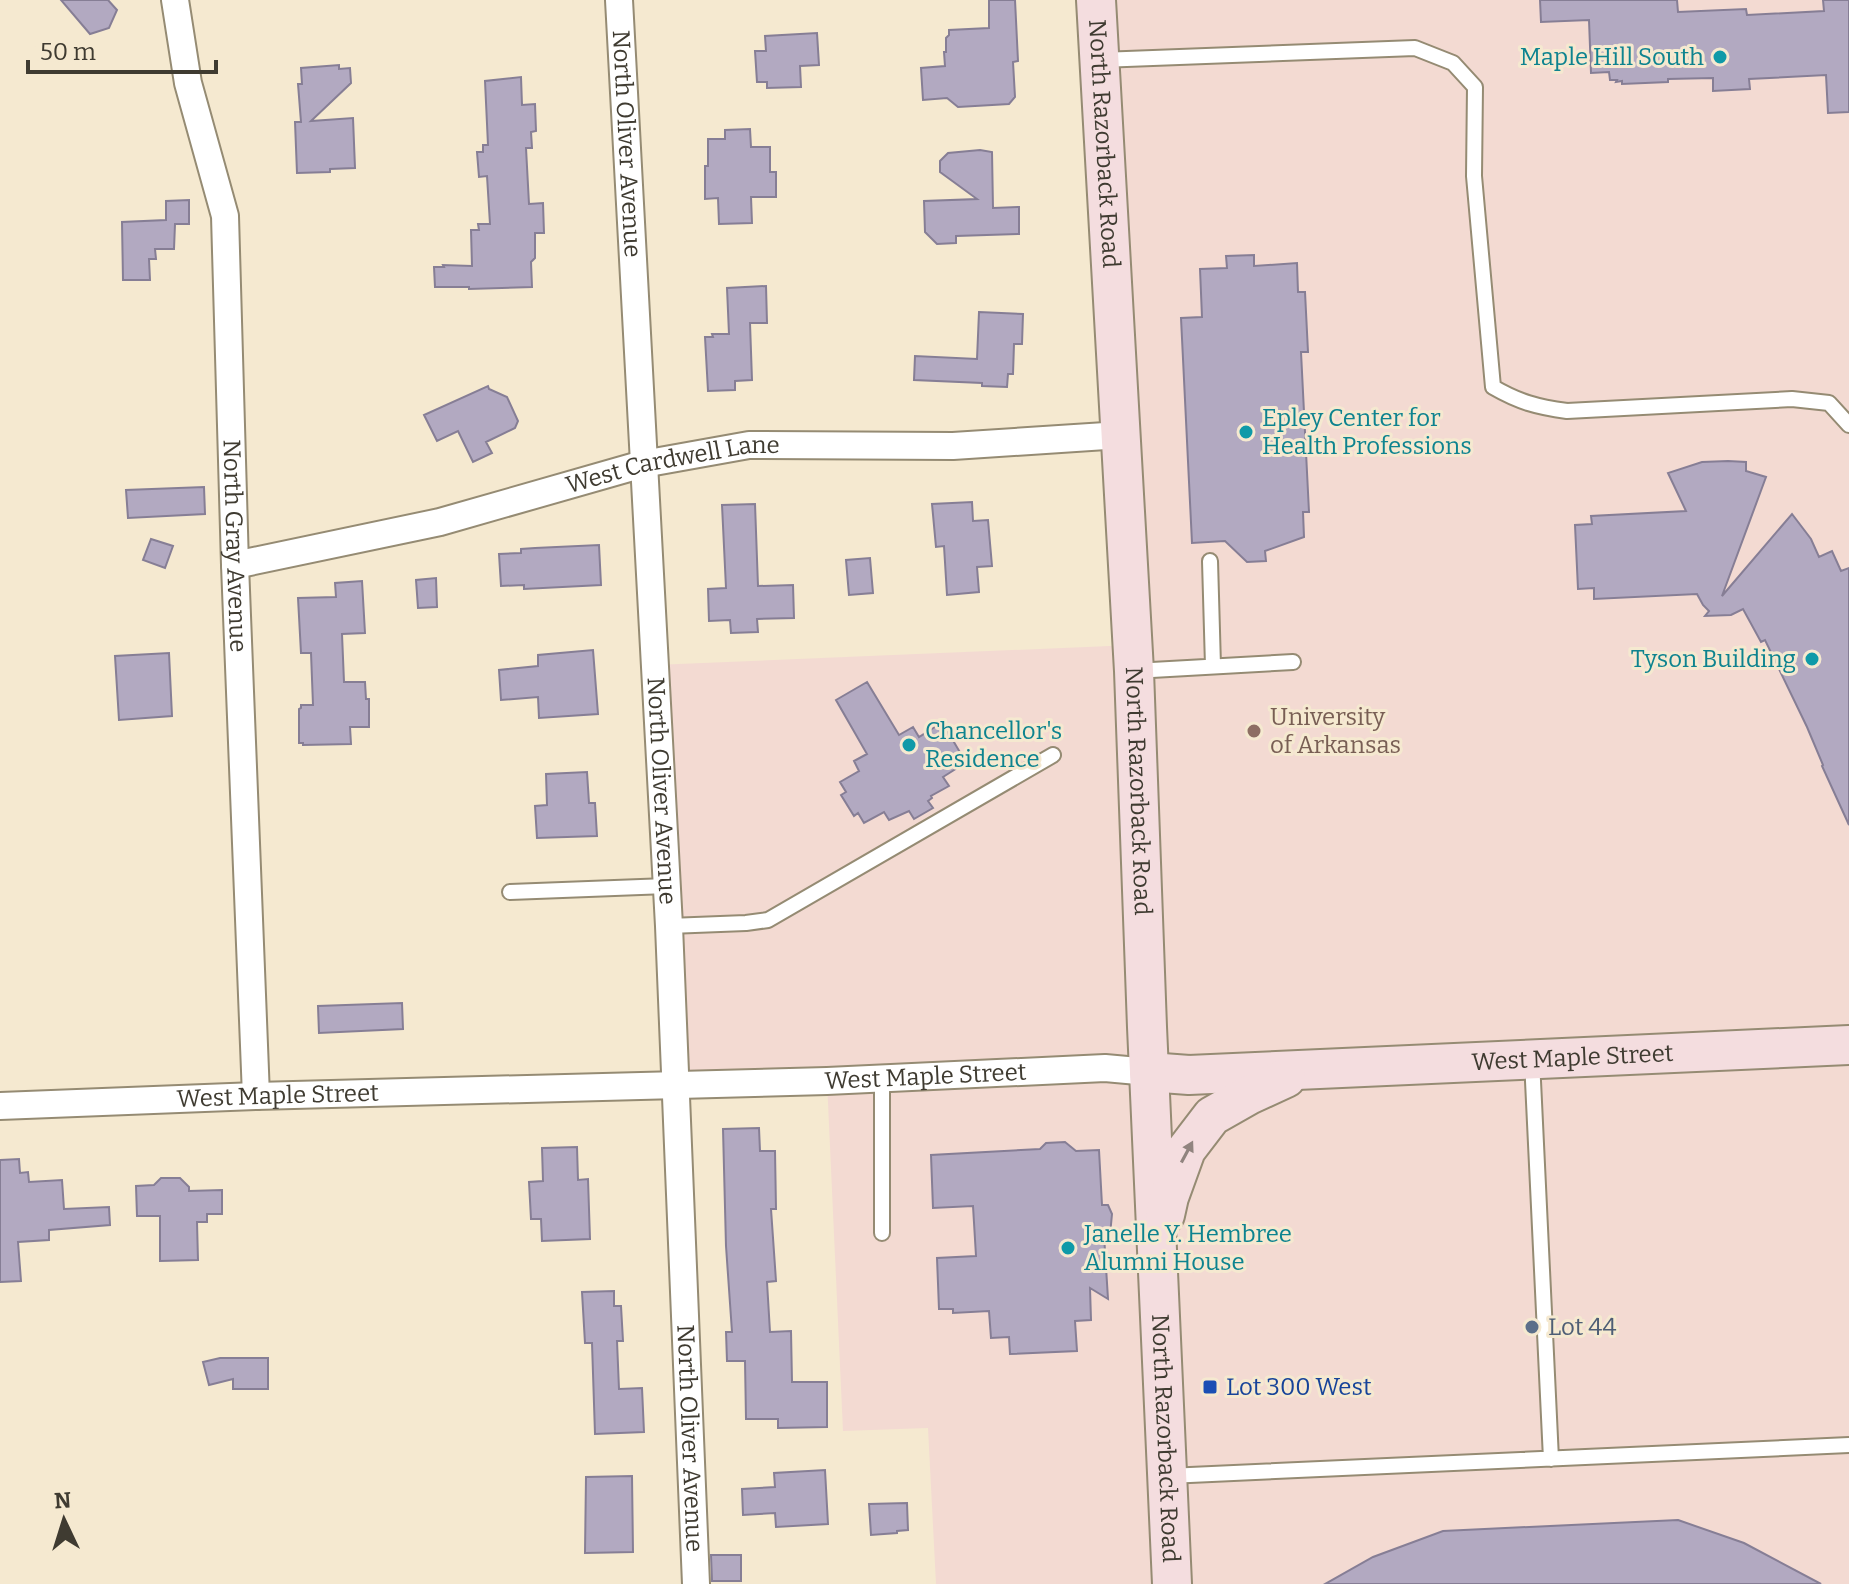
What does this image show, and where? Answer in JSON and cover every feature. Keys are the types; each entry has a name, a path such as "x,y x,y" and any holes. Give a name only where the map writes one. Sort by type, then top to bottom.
{"main road":[{"name":"North Razorback Road","path":"1096,0 1134,671 1172,1584"},
{"name":"West Maple Street","path":"1149,1072 1189,1075 1849,1045"},
{"path":"1158,1253 1169,1197 1186,1150 1212,1116 1303,1070"}],"street":[{"name":"North Gray Avenue","path":"175,0 188,83 225,216 256,1096"},
{"name":"North Oliver Avenue","path":"619,0 669,926 696,1584"},
{"name":"West Cardwell Lane","path":"235,565 440,522 643,464 749,445 953,446 1121,435"},
{"name":"West Maple Street","path":"0,1106 1105,1068 1149,1072"}],"lane":[{"path":"1100,60 1415,48 1453,63 1475,87 1474,176 1493,387 1517,400 1567,411 1792,399 1829,403 1849,425"},
{"path":"1210,561 1213,666"},
{"path":"1134,671 1293,662"},
{"path":"669,926 768,920 1053,755"},
{"path":"510,892 667,886"},
{"path":"1532,1059 1551,1459"},
{"path":"882,1078 882,1233"},
{"path":"1167,1476 1849,1445"}],"shaded area":[{"name":"University of Arkansas","path":"1096,0 1849,0 1849,1584 936,1584 928,1428 843,1431 827,1081 676,1085 654,665 1133,645"}],"building":[{"path":"61,0 108,0 117,10 109,28 90,34"},
{"path":"989,0 1015,0 1018,61 1013,62 1015,97 1009,104 958,107 947,98 923,100 921,68 945,66 944,52 949,30 989,28"},
{"name":"Maple Hill South","path":"1540,0 1677,0 1678,12 1746,9 1747,15 1824,11 1823,0 1849,0 1849,112 1828,113 1826,75 1749,79 1750,89 1713,91 1713,78 1622,84 1622,81 1610,80 1609,72 1591,73 1589,20 1541,22"},
{"path":"817,33 819,65 800,66 801,87 767,88 767,82 757,82 755,51 766,51 765,36"},
{"path":"339,65 339,69 350,68 351,83 311,121 353,118 355,168 297,173 295,122 301,122 298,84 302,84 301,68"},
{"path":"521,77 522,105 535,104 536,131 531,132 532,148 526,148 529,204 543,203 544,233 535,233 532,287 435,287 434,267 472,266 471,230 479,230 478,224 490,224 487,176 479,177 477,152 483,152 483,145 488,145 485,81"},
{"path":"750,129 751,147 770,147 770,172 776,172 776,197 751,197 752,223 719,224 718,198 705,199 708,139 725,139 725,130"},
{"path":"992,152 993,208 1019,207 1019,234 956,236 956,243 937,244 925,232 924,201 977,199 940,172 940,161 948,153"},
{"path":"189,200 189,224 175,224 174,249 155,249 156,259 149,259 150,280 123,280 122,222 166,220 166,201"},
{"name":"Epley Center for Health Professions","path":"1254,255 1254,266 1297,263 1298,292 1305,292 1308,352 1301,352 1309,512 1303,512 1304,537 1265,551 1266,561 1247,562 1225,541 1192,543 1181,318 1202,317 1200,269 1227,268 1226,256"},
{"path":"766,286 767,323 750,323 752,380 735,381 735,390 708,391 705,337 729,334 727,288"},
{"path":"979,312 1023,314 1022,344 1014,344 1013,374 1008,374 1007,387 914,380 915,356 977,359"},
{"path":"488,386 507,397 518,421 515,428 486,442 492,453 473,462 458,431 437,441 424,415"},
{"name":"Tyson Building","path":"1702,462 1746,462 1746,471 1766,477 1722,596 1792,514 1811,539 1819,557 1832,551 1841,571 1849,568 1849,825 1765,640 1761,642 1743,609 1731,615 1705,616 1709,611 1697,594 1594,599 1594,588 1578,589 1575,525 1592,524 1591,516 1686,511 1668,473"},
{"path":"204,487 205,514 128,518 126,490"},
{"path":"972,502 973,521 988,520 992,566 977,567 979,592 947,595 944,546 936,547 932,504"},
{"path":"755,504 758,586 793,585 794,618 757,619 758,632 731,633 730,620 709,621 708,589 726,588 722,505"},
{"path":"151,539 173,546 165,568 143,560"},
{"path":"599,545 601,585 524,589 524,585 501,586 499,554 521,553 521,549"},
{"path":"870,558 873,593 849,595 846,560"},
{"path":"436,578 437,607 418,608 416,580"},
{"path":"362,581 365,633 342,634 344,682 365,682 366,699 369,699 369,727 350,727 351,744 303,745 299,743 299,709 301,705 313,705 311,653 301,653 298,598 336,597 335,583"},
{"path":"593,650 598,714 539,718 538,697 501,700 499,670 538,666 538,655"},
{"path":"169,653 172,716 119,720 115,656"},
{"name":"Chancellor's Residence","path":"867,682 899,735 913,727 919,737 938,725 943,734 948,732 961,754 957,756 962,765 943,777 949,786 931,796 928,801 933,808 914,819 909,811 889,820 884,812 864,823 858,813 854,816 841,795 846,792 840,782 859,771 854,761 867,754 836,700"},
{"path":"587,772 589,803 595,803 597,836 537,838 535,806 547,805 546,774"},
{"path":"402,1003 403,1029 319,1033 318,1006"},
{"path":"759,1128 760,1151 775,1151 776,1209 771,1209 776,1281 767,1282 770,1332 791,1331 792,1382 827,1382 827,1427 778,1428 778,1419 746,1419 745,1361 727,1361 726,1332 732,1332 723,1129"},
{"name":"Janelle Y. Hembree Alumni House","path":"1065,1142 1076,1151 1099,1150 1102,1205 1108,1205 1112,1214 1110,1235 1104,1235 1108,1299 1090,1288 1091,1320 1075,1321 1077,1351 1010,1354 1009,1337 991,1338 989,1311 953,1313 953,1309 939,1309 937,1258 976,1256 973,1206 933,1208 931,1155 1040,1149 1046,1143"},
{"path":"577,1147 578,1180 588,1179 590,1239 542,1241 541,1219 531,1219 529,1182 543,1181 542,1148"},
{"path":"19,1159 20,1173 28,1172 29,1182 62,1180 64,1209 109,1207 110,1225 49,1230 49,1240 18,1242 21,1281 0,1282 0,1160"},
{"path":"161,1178 180,1178 189,1191 222,1190 222,1214 207,1214 207,1222 197,1222 198,1260 160,1261 160,1216 137,1216 136,1186 154,1185"},
{"path":"614,1291 614,1306 621,1306 623,1341 617,1341 619,1389 642,1388 644,1432 595,1434 592,1343 585,1343 582,1292"},
{"path":"220,1358 268,1358 268,1389 233,1389 233,1379 209,1385 203,1362"},
{"path":"825,1470 828,1524 776,1527 775,1513 743,1515 742,1489 775,1487 774,1473"},
{"path":"632,1476 633,1552 585,1553 586,1477"},
{"path":"907,1503 908,1530 871,1535 869,1504"},
{"path":"1678,1520 1744,1543 1821,1584 1325,1584 1373,1557 1443,1531"},
{"path":"711,1555 741,1555 741,1581 712,1581"}],"place":[{"name":"Maple Hill South","path":"1720,57"},
{"name":"Epley Center for Health Professions","path":"1246,432"},
{"name":"Tyson Building","path":"1812,659"},
{"name":"University of Arkansas","path":"1254,731"},
{"name":"Chancellor's Residence","path":"909,745"},
{"name":"Janelle Y. Hembree Alumni House","path":"1068,1248"},
{"name":"Lot 44","path":"1532,1327"},
{"name":"Lot 300 West","path":"1210,1387"}]}
